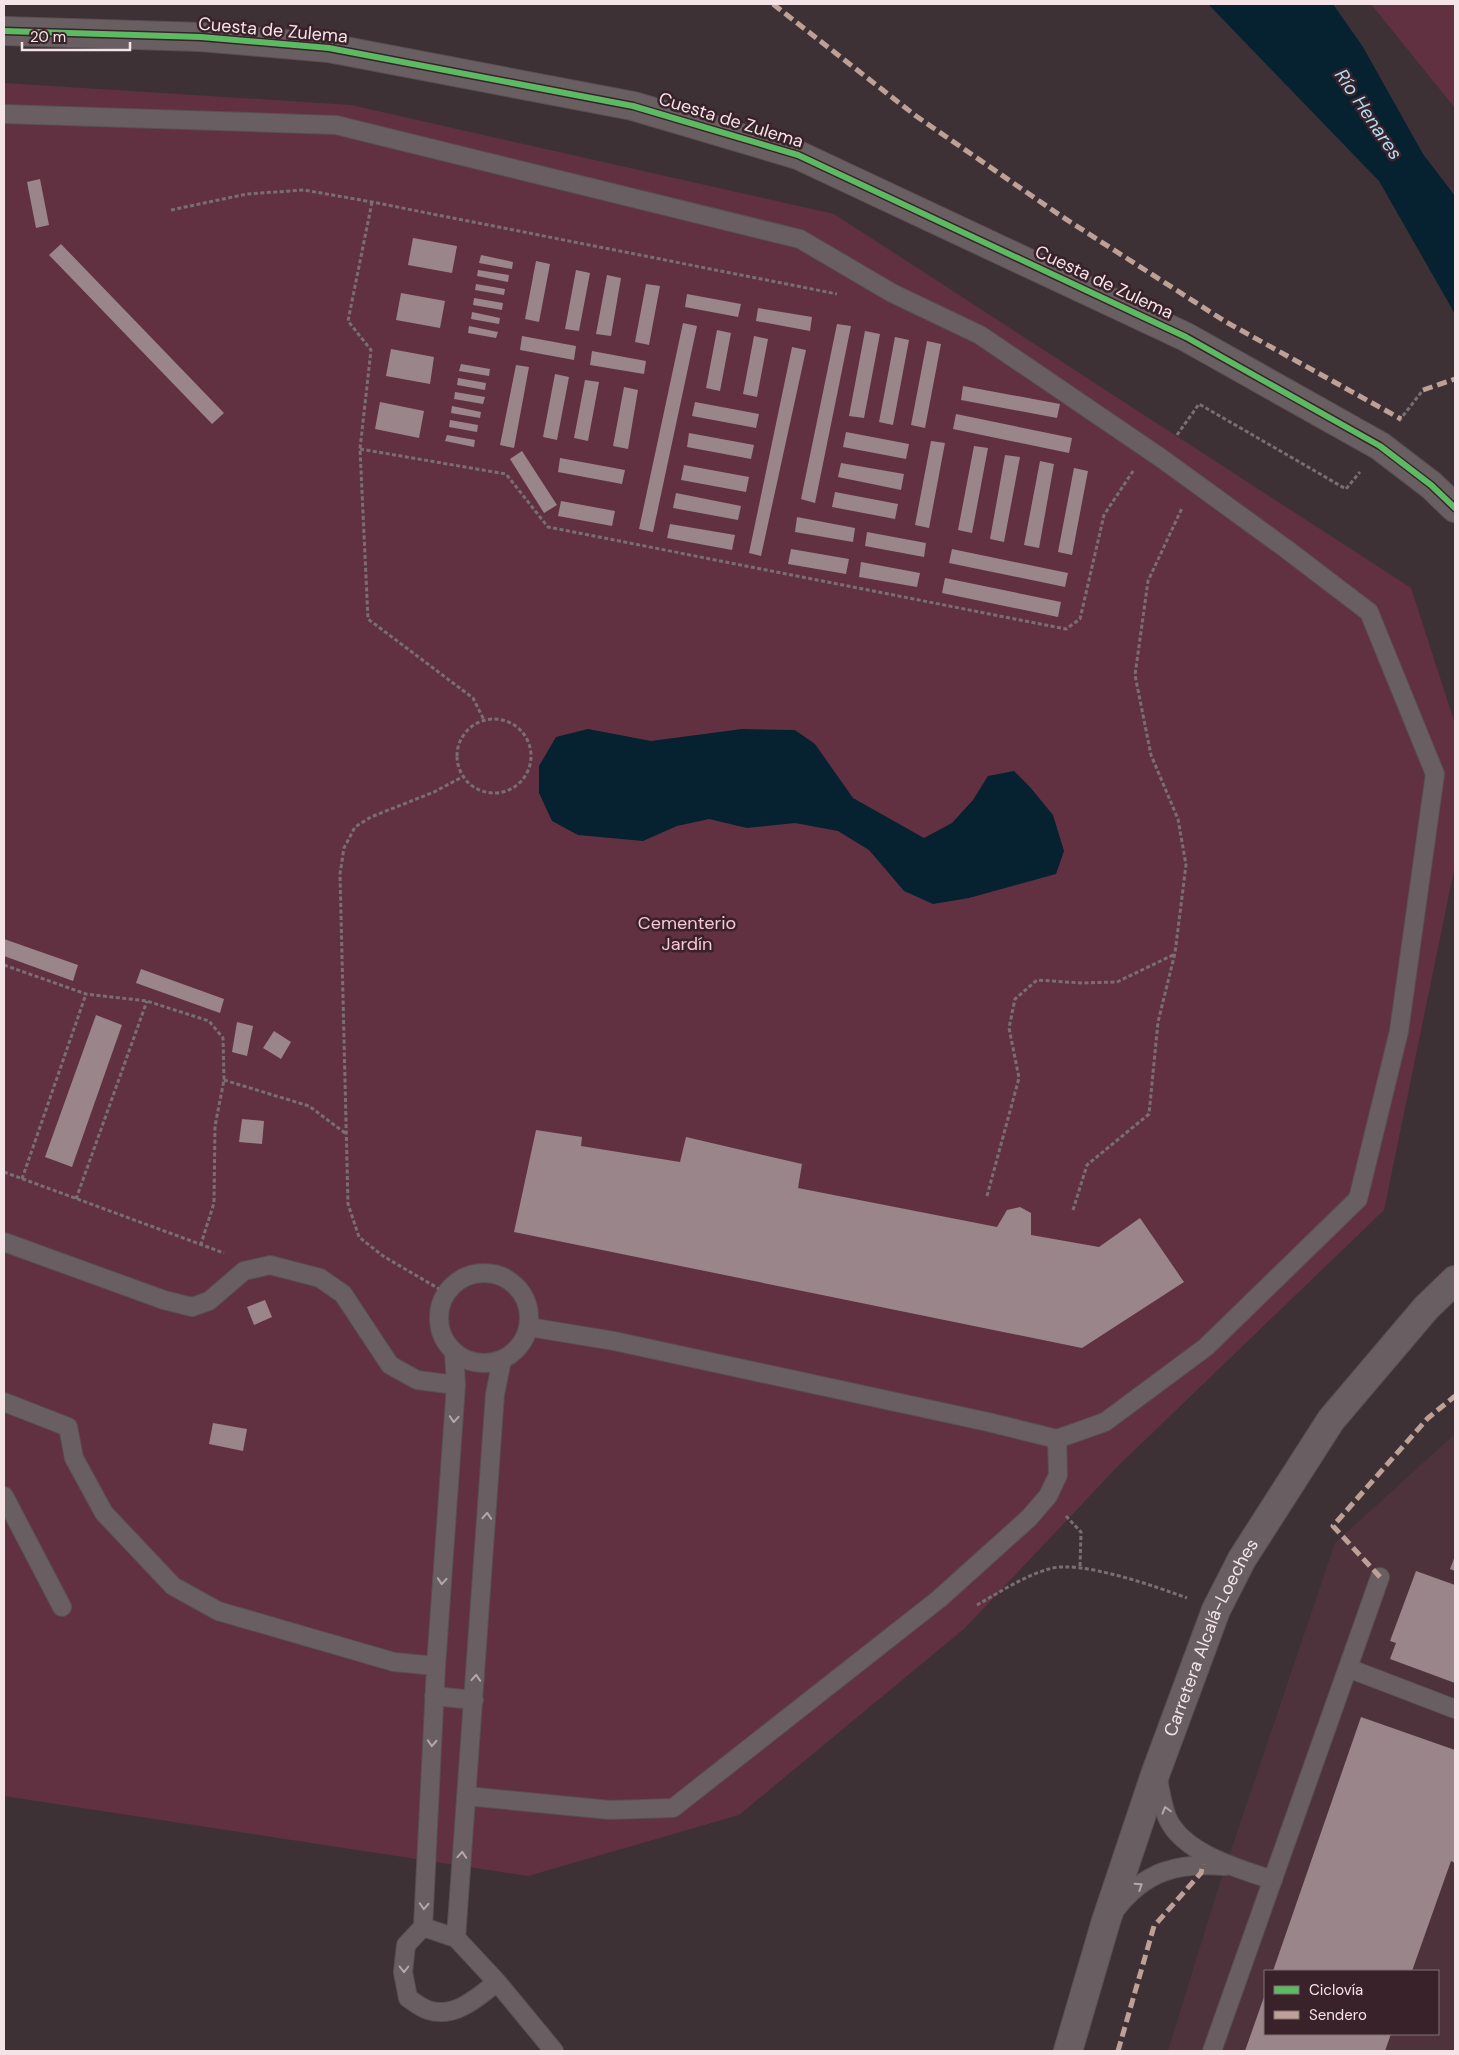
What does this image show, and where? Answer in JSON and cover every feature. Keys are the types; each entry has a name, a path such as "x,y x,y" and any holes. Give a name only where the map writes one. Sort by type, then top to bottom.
{"street":[{"name":"Cuesta de Zulema","path":"4,32 201,37 329,48 633,106 798,155 1186,337 1380,446 1431,485 1455,508"},
{"name":"Carretera Alcalá-Loeches","path":"1068,2051 1106,1921 1156,1772 1216,1610 1242,1559 1331,1420 1426,1308 1455,1280"}],"lane":[{"path":"4,114 336,126 800,239 892,293 980,335 1155,454 1370,612 1435,774 1400,1021 1358,1199 1206,1347 1105,1422 1058,1440 988,1422 614,1341 529,1327"},
{"path":"4,1242 164,1300 192,1306 209,1302 244,1271 270,1265 320,1278 343,1294 390,1364 417,1380 456,1385"},
{"path":"475,1273 493,1273 510,1280 522,1293 529,1309 529,1327 523,1341 514,1352 502,1360 490,1364 477,1364 465,1360 454,1353 444,1340 438,1324 439,1308 446,1292 458,1279 475,1273"},
{"path":"454,1353 456,1385 434,1696 423,1928 406,1945 403,1972 408,1998 428,2010 447,2011 470,2004 497,1982"},
{"path":"456,1938 495,1394 502,1360"},
{"path":"4,1402 68,1427 74,1458 104,1513 173,1586 218,1611 394,1662 436,1666"},
{"path":"466,1796 610,1810 672,1808 939,1598 1029,1518 1048,1496 1058,1476 1058,1440"},
{"path":"4,1496 62,1607"},
{"path":"1212,2051 1380,1577"},
{"path":"1348,1668 1455,1710"},
{"path":"434,1696 474,1700"},
{"path":"1156,1772 1167,1816 1178,1834 1229,1866 1273,1880"},
{"path":"1106,1921 1129,1892 1160,1872 1203,1864 1229,1866"},
{"path":"423,1928 456,1938 497,1982 554,2051"}],"path":[{"path":"171,210 248,194 304,190 843,295"},
{"path":"372,202 348,321 370,350 360,449 368,619 473,698 484,720"},
{"path":"360,449 506,474 548,526 1066,629 1080,618 1104,515 1127,478 1155,454 1199,404 1346,489"},
{"path":"1073,1210 1087,1165 1149,1114 1158,1022 1175,953 1186,866 1178,819 1151,755 1135,675 1148,581 1194,483"},
{"path":"496,718 508,721 519,728 529,744 531,762 527,774 518,784 502,791 484,791 472,786 464,776 459,766 458,754 460,743 465,733 474,725 484,720 496,718"},
{"path":"446,1292 384,1256 359,1237 348,1204 340,874 344,848 354,828 371,817 434,792 464,776"},
{"path":"986,1196 1019,1078 1009,1028 1015,999 1037,980 1081,983 1117,982 1175,953"},
{"path":"4,965 86,994 147,1001 209,1021 222,1038 224,1080 215,1126 214,1203 201,1244"},
{"path":"22,1179 86,994"},
{"path":"76,1198 147,1001"},
{"path":"224,1080 309,1106 345,1134"},
{"path":"4,1172 234,1257 244,1271"},
{"path":"1048,1496 1081,1532 1080,1567"},
{"path":"939,1598 955,1618 1008,1586 1050,1568 1080,1567 1152,1585 1216,1610"}],"shaded area":[{"path":"1455,1434 1455,2051 1168,2051 1217,1892 1335,1543"}],"green space":[{"path":"1371,4 1455,4 1455,108"},
{"name":"Cementerio Jardín","path":"4,83 351,105 834,214 1411,588 1455,724 1455,865 1384,1210 1118,1466 965,1628 739,1815 528,1876 4,1796"}],"water":[{"name":"Río Henares","path":"1208,4 1333,4 1363,47 1423,154 1455,196 1455,314 1379,181"},
{"path":"588,729 651,741 742,729 795,730 815,744 853,798 924,838 952,823 973,800 988,776 1014,771 1053,815 1064,851 1056,874 969,898 933,904 904,891 869,850 838,831 795,823 747,828 709,819 677,826 643,841 578,835 552,821 539,793 539,766 556,737"}],"building":[{"path":"40,179 49,225 36,228 27,182"},
{"path":"413,238 457,246 452,273 408,265"},
{"path":"61,244 224,413 212,424 49,255"},
{"path":"481,255 513,262 512,269 479,263"},
{"path":"536,261 550,264 539,322 525,319"},
{"path":"478,270 509,275 508,282 477,276"},
{"path":"576,270 590,273 579,331 565,329"},
{"path":"607,275 621,278 611,336 596,334"},
{"path":"476,284 505,289 504,295 475,290"},
{"path":"646,284 660,286 649,345 635,342"},
{"path":"401,293 445,301 440,328 396,320"},
{"path":"687,294 741,304 738,317 685,307"},
{"path":"474,298 503,303 502,310 473,305"},
{"path":"758,308 812,317 810,331 756,321"},
{"path":"472,312 500,318 499,324 471,319"},
{"path":"683,323 697,326 653,532 639,529"},
{"path":"837,324 851,326 815,503 801,499"},
{"path":"469,326 498,332 496,338 468,333"},
{"path":"717,330 731,333 720,391 706,388"},
{"path":"865,331 880,334 864,418 849,416"},
{"path":"522,336 576,346 574,360 520,350"},
{"path":"754,336 768,339 757,397 743,394"},
{"path":"895,337 909,340 893,425 879,422"},
{"path":"927,341 941,344 925,428 911,425"},
{"path":"792,347 806,350 761,556 749,553"},
{"path":"391,349 434,357 430,384 386,376"},
{"path":"592,351 646,361 644,374 590,365"},
{"path":"461,364 490,369 489,376 459,371"},
{"path":"516,365 529,367 514,448 500,445"},
{"path":"555,374 569,377 557,440 543,437"},
{"path":"458,378 486,383 485,390 457,385"},
{"path":"585,380 599,382 588,441 574,438"},
{"path":"963,386 1060,404 1057,418 961,400"},
{"path":"624,387 638,390 628,449 613,446"},
{"path":"455,392 485,397 483,404 454,399"},
{"path":"380,402 424,411 419,438 375,429"},
{"path":"695,402 759,414 756,428 692,416"},
{"path":"452,406 481,412 480,418 451,413"},
{"path":"956,414 1072,438 1069,453 953,429"},
{"path":"450,420 478,425 477,432 449,427"},
{"path":"846,432 909,444 906,459 843,447"},
{"path":"689,433 754,445 751,459 687,447"},
{"path":"447,435 475,440 474,447 445,441"},
{"path":"931,441 945,443 929,528 915,525"},
{"path":"974,446 988,448 972,533 958,530"},
{"path":"522,451 557,505 544,513 510,459"},
{"path":"1005,455 1020,457 1004,542 990,539"},
{"path":"560,458 625,470 622,484 558,472"},
{"path":"1040,461 1054,464 1039,548 1024,545"},
{"path":"841,463 904,474 901,490 838,477"},
{"path":"684,465 749,477 746,492 681,480"},
{"path":"1074,468 1088,471 1072,555 1058,552"},
{"path":"835,492 898,504 895,519 832,507"},
{"path":"676,493 741,506 738,520 673,508"},
{"path":"561,501 615,511 612,526 558,516"},
{"path":"797,517 855,528 853,542 795,532"},
{"path":"670,524 735,535 732,550 667,538"},
{"path":"867,532 926,543 924,557 865,546"},
{"path":"791,549 849,559 846,574 788,564"},
{"path":"952,549 1068,573 1065,587 949,563"},
{"path":"861,562 920,573 917,587 859,577"},
{"path":"945,578 1061,602 1058,617 942,593"},
{"path":"4,939 78,965 73,981 4,956"},
{"path":"141,969 224,999 220,1013 136,983"},
{"path":"96,1015 122,1025 72,1167 45,1157"},
{"path":"237,1022 253,1026 247,1056 232,1052"},
{"path":"274,1031 291,1042 281,1059 263,1048"},
{"path":"242,1119 264,1121 262,1144 239,1142"},
{"path":"536,1130 582,1137 581,1146 680,1162 686,1137 802,1164 798,1188 997,1227 1007,1210 1020,1207 1031,1213 1031,1235 1099,1247 1140,1218 1184,1282 1082,1348 514,1232"},
{"path":"265,1300 272,1317 254,1325 247,1307"},
{"path":"213,1423 247,1429 243,1451 209,1444"},
{"path":"1455,1556 1455,1571 1450,1569"},
{"path":"1416,1571 1455,1585 1455,1683 1390,1659 1396,1643 1390,1641"},
{"path":"1361,1717 1455,1750 1455,1863 1451,1861 1412,1970 1273,1970"},
{"path":"1264,1997 1264,2035 1391,2035 1385,2051 1245,2051"}],"marked path":[{"path":"773,4 916,116 1061,216 1226,322 1401,419"},
{"path":"1423,390 1455,379"},
{"path":"1380,1577 1333,1526 1428,1418 1455,1396"},
{"path":"1118,2051 1154,1926 1201,1873 1203,1864"}],"cycle path":[{"path":"4,31 201,37 329,48 633,106 798,155 1186,337 1380,446 1431,485 1455,508"}]}
